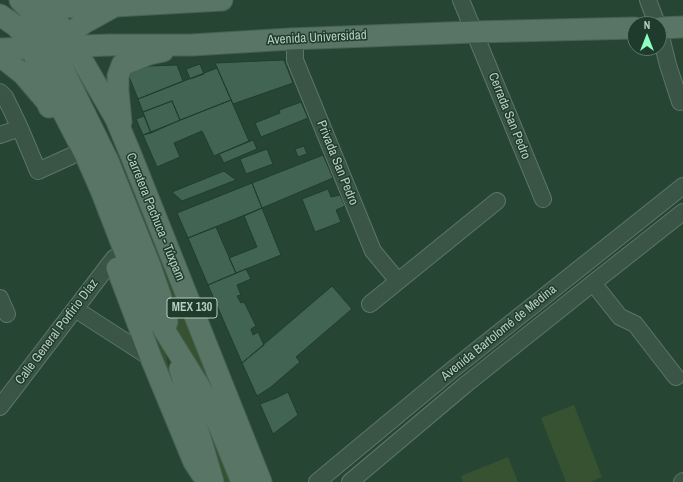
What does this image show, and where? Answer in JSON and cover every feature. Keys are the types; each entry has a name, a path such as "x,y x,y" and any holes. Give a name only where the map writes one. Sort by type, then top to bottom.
{"main road":[{"path":"0,15 16,26 115,6 222,0"},
{"path":"113,45 105,30 104,22 106,15 115,6"},
{"path":"0,11 53,19 113,45"},
{"path":"0,48 15,42 53,19"},
{"name":"Carretera Pachuca - Túxpam","path":"53,19 116,119 261,482"},
{"name":"Carretera Pachuca - Túxpam","path":"53,19 101,147 119,187 150,266 161,298 188,398 213,482"},
{"path":"667,28 683,27"},
{"name":"Avenida Universidad","path":"113,45 192,44 474,32 627,28"},
{"path":"122,135 118,91 118,76 122,66 149,54 192,44"},
{"path":"0,56 23,74 47,102 72,156 114,258 151,358 194,462 207,482"},
{"path":"173,343 216,418 242,482"}],"street":[{"name":"Cerrada San Pedro","path":"461,0 542,200"},
{"path":"648,0 654,16"},
{"name":"Privada San Pedro","path":"290,39 294,50 295,60 373,251 398,281"},
{"path":"666,56 680,102"},
{"path":"0,92 5,97 20,128 38,171 72,156"},
{"path":"0,135 20,128"},
{"name":"Avenida Bartolomé de Medina","path":"317,482 452,370 683,186"},
{"path":"370,304 497,200"},
{"name":"Avenida Bartolomé de Medina","path":"350,482 465,385 683,212"},
{"name":"Calle General Porfirio Díaz","path":"0,407 114,258"},
{"path":"593,283 620,317 635,324 676,377"},
{"path":"0,298 7,314"},
{"path":"75,309 151,358"},
{"path":"452,370 465,385"}],"green space":[{"path":"153,243 216,397 180,343 162,273 151,244"},
{"path":"129,284 164,345 175,399"},
{"path":"574,405 602,477 590,482 566,482 541,418"},
{"path":"207,422 232,482 225,482 204,427"},
{"path":"508,457 518,482 463,482 461,476"}],"building":[{"path":"284,60 293,83 233,104 215,63"},
{"path":"200,64 204,74 190,79 186,69"},
{"path":"177,65 183,81 138,99 125,67"},
{"path":"217,68 231,100 180,120 172,101 143,112 138,99"},
{"path":"231,100 249,141 214,156 202,131 174,143 180,157 157,167 143,135"},
{"path":"172,101 180,120 151,133 143,112"},
{"path":"301,102 308,118 261,137 255,123 280,113 279,110"},
{"path":"144,116 151,133 143,135 136,119"},
{"path":"253,140 257,149 224,163 219,154"},
{"path":"304,146 307,154 298,157 295,149"},
{"path":"267,149 273,164 246,174 240,159"},
{"path":"323,155 333,178 262,208 252,183"},
{"path":"224,171 236,180 182,201 172,192"},
{"path":"252,183 262,208 188,238 177,213"},
{"path":"328,189 331,197 340,195 345,206 336,210 341,222 315,232 302,199"},
{"path":"262,208 281,255 236,273 229,258 257,247 244,216"},
{"path":"216,227 236,273 208,285 188,238"},
{"path":"246,269 251,279 237,285 241,295 237,296 241,303 244,302 256,326 251,329 253,335 258,332 264,345 242,363 208,285"},
{"path":"332,286 352,309 296,357 300,362 271,387 257,396 242,363"},
{"path":"288,392 298,415 273,434 260,404"}]}
